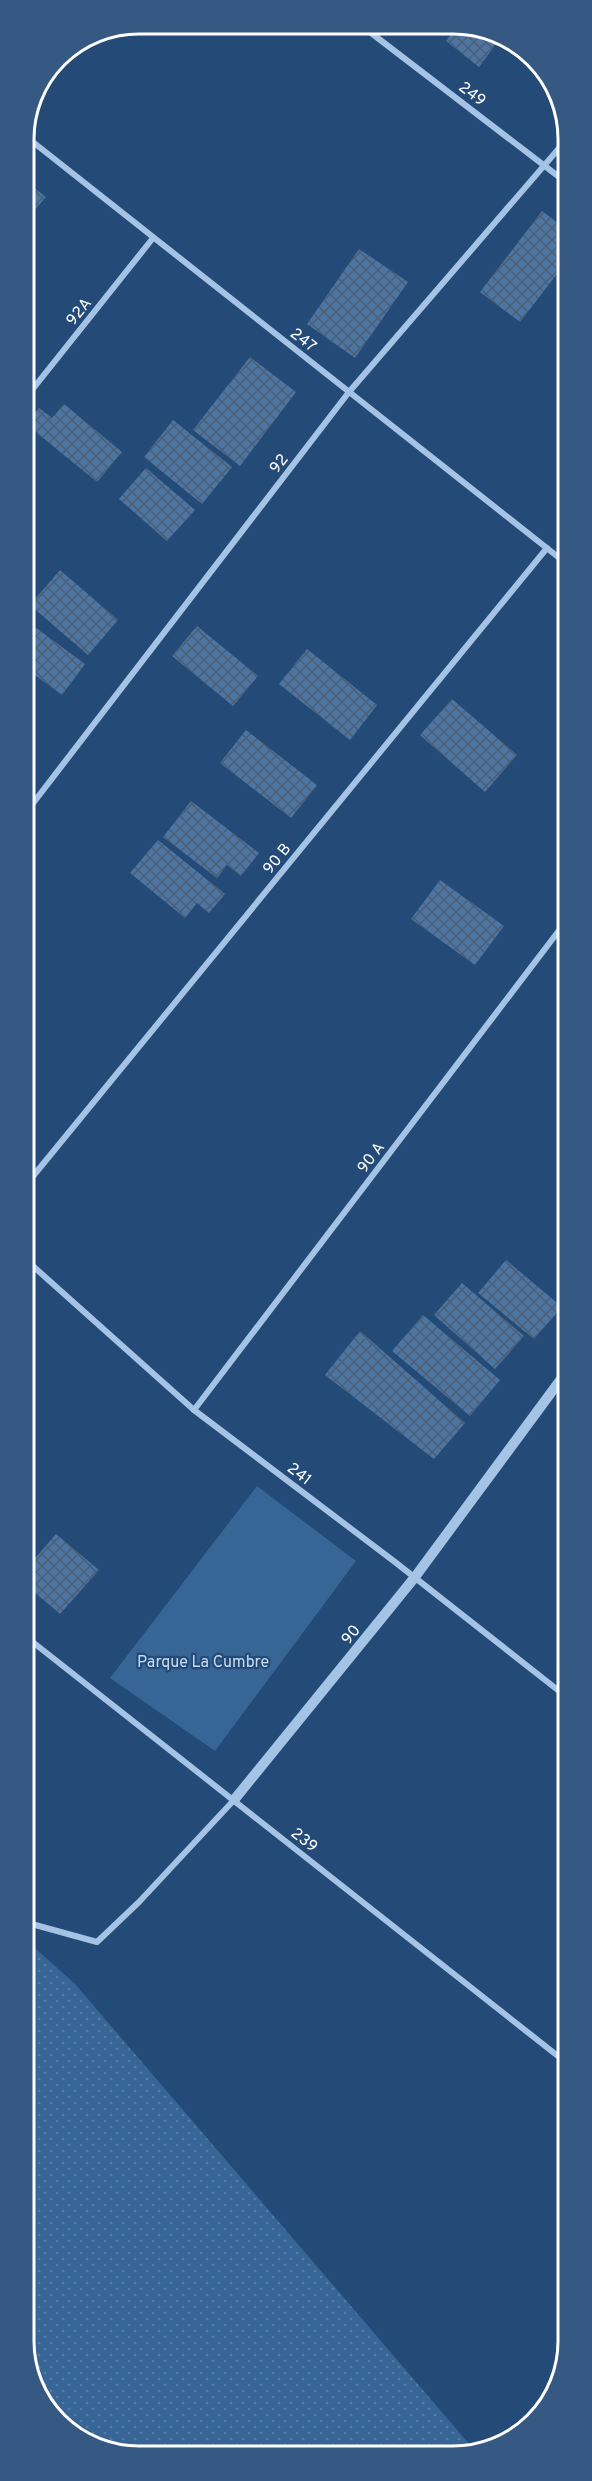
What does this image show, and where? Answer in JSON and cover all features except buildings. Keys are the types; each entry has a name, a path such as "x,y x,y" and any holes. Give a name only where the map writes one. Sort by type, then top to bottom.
{"street":[{"name":"249","path":"372,34 558,176"},
{"name":"247","path":"35,144 558,556"},
{"name":"92","path":"35,800 349,392 558,150"},
{"name":"92A","path":"35,386 153,238"},
{"name":"90 B","path":"35,1174 548,548"},
{"name":"90 A","path":"194,1410 558,932"},
{"name":"241","path":"34,1267 194,1410 415,1577 557,1690"},
{"name":"90","path":"34,1925 97,1942 139,1902 234,1800 415,1577 557,1384"},
{"name":"239","path":"34,1643 557,2055"}],"green space":[{"name":"Parque La Cumbre","path":"257,1486 356,1561 215,1751 110,1678"},
{"path":"34,1947 75,1984 470,2445 139,2446 99,2439 75,2425 56,2406 40,2376 34,2342"}]}
